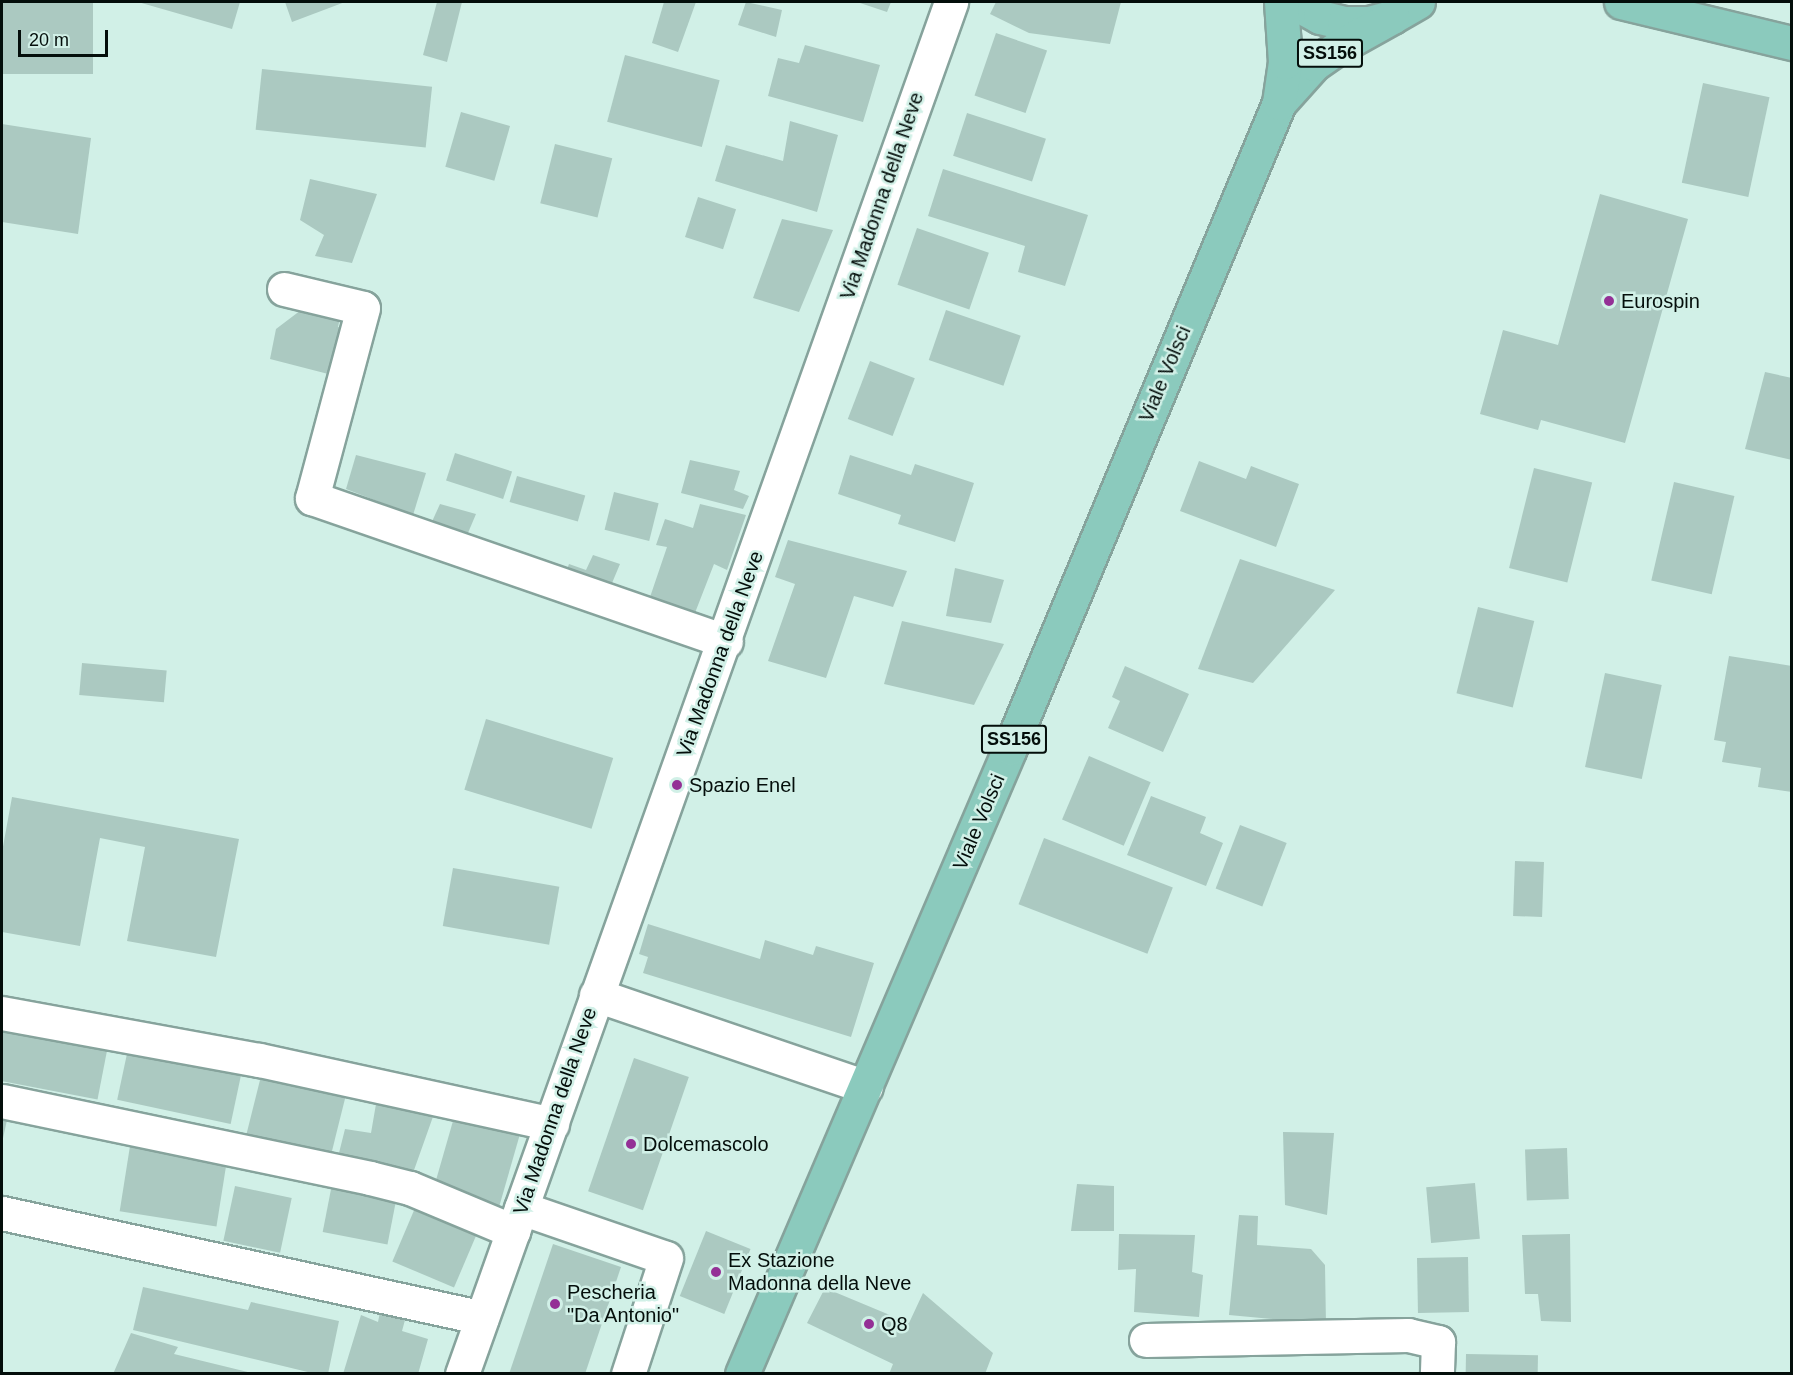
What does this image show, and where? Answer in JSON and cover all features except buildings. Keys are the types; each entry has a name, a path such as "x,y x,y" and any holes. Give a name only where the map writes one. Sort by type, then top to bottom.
{"main road":[{"name":"Viale Volsci","path":"742,1374 866,1087 1279,103 1285,62 1281,2"},
{"name":"SS156","path":"1293,2 1320,17 1344,23 1368,23 1405,9"},
{"path":"1626,2 1791,43"},
{"name":"Viale Volsci","path":"1279,103 1314,64 1405,9"}],"street":[{"name":"Via Madonna della Neve","path":"462,1374 596,995 726,641 951,2"},
{"path":"285,289 363,308 312,498 726,641"},
{"path":"596,995 866,1087"},
{"path":"2,1013 259,1060 552,1124"},
{"path":"2,1101 380,1180 517,1220 666,1258 628,1374"},
{"path":"2,1214 482,1318"},
{"path":"1146,1340 1408,1335 1438,1342 1437,1374"}],"place":[{"name":"Eurospin","path":"1609,301"},
{"name":"Spazio Enel","path":"677,785"},
{"name":"Dolcemascolo","path":"631,1144"},
{"name":"Ex Stazione Madonna della Neve","path":"716,1272"},
{"name":"Pescheria \"Da Antonio\"","path":"555,1304"},
{"name":"Q8","path":"869,1324"}]}
